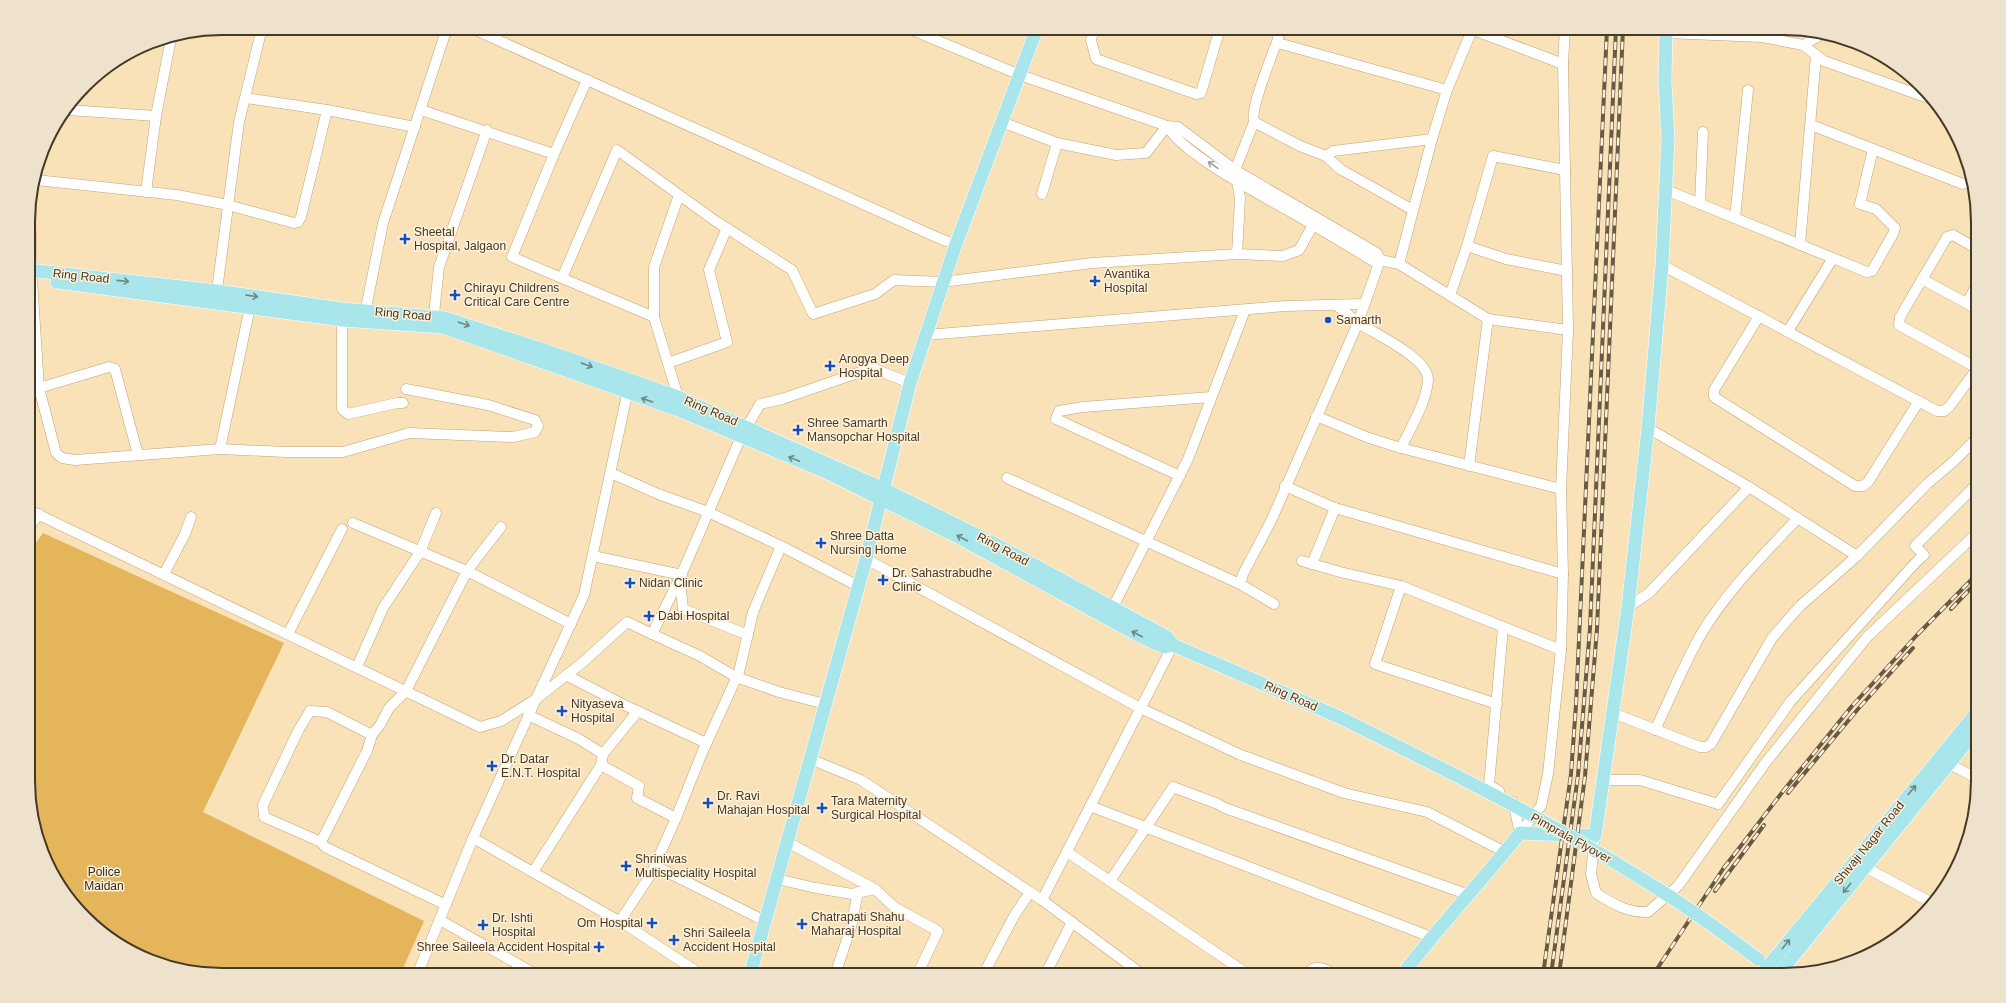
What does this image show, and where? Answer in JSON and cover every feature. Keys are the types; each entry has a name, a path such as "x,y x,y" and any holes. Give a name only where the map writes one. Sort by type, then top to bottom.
{"main road":[{"path":"752,968 866,559 910,383 956,244 1034,35"},
{"path":"1407,968 1430,937 1469,895 1520,833 1594,836 1628,607 1648,428 1662,265 1666,190 1668,139 1666,35"},
{"name":"Ring Road","path":"35,276 216,297 342,309 364,316 433,321 445,318 538,348 629,387 677,403 883,493 999,546 1110,613 1167,637 1173,645 1339,717"},
{"path":"216,297 250,307 342,320 364,316"},
{"name":"Pimprala Flyover","path":"1339,717 1483,788 1628,870 1668,895 1773,968"},
{"name":"Shivaji Nagar Road","path":"1775,968 1943,761 1971,721"},
{"name":"Shivaji Nagar Road","path":"1943,761 1971,735"}],"street":[{"path":"216,297 239,122 260,35"},
{"path":"364,316 384,223 445,35"},
{"path":"487,35 943,240 956,244"},
{"path":"924,35 1020,75 1167,126 1178,127 1235,170 1315,221"},
{"path":"1092,35 1091,40 1096,59 1196,94 1201,93 1218,35"},
{"path":"1237,254 1240,198 1235,170 1254,122 1253,118 1258,94 1274,49 1278,43 1278,35"},
{"path":"1399,264 1432,139 1447,90 1468,35"},
{"path":"1486,35 1563,64"},
{"path":"1520,833 1541,806 1548,774 1561,650 1563,574 1561,489 1568,330 1563,64 1565,35"},
{"path":"1773,35 1803,45 1824,61 1922,96"},
{"path":"1803,45 1816,38"},
{"path":"146,192 156,116 170,42"},
{"path":"1278,43 1447,90"},
{"path":"1800,245 1816,55"},
{"path":"587,80 554,154 512,257 654,317"},
{"path":"1735,218 1748,90"},
{"path":"246,98 327,110 415,126"},
{"path":"72,110 156,116"},
{"path":"40,180 177,195 228,205 294,223 298,222 327,110"},
{"path":"420,110 487,130 554,154"},
{"path":"1002,122 1057,143 1116,155 1146,153 1167,126"},
{"path":"1254,122 1300,146 1326,156 1340,169 1413,210"},
{"path":"1811,125 1963,184"},
{"path":"1167,126 1172,134 1192,150 1237,181 1377,253 1380,260 1358,323 1240,584"},
{"path":"433,321 439,267 487,130"},
{"path":"1700,204 1703,132"},
{"path":"1326,156 1333,151 1432,139"},
{"path":"1042,194 1057,143"},
{"path":"1666,190 1867,272 1872,272 1893,234 1894,228 1876,209 1860,204 1873,149"},
{"path":"562,278 617,150 680,196 792,270 813,314 875,294 894,280 943,282 1092,263 1237,254 1283,256 1299,250 1315,221"},
{"path":"1450,295 1467,246 1493,156 1565,170"},
{"path":"677,403 668,363 654,317 654,267 680,196"},
{"path":"668,363 727,342 709,270 727,228"},
{"path":"1971,246 1953,235 1950,235 1900,317 1898,325 1971,365"},
{"path":"1467,246 1506,259 1567,271"},
{"path":"1788,332 1833,258"},
{"path":"1380,260 1399,264 1488,318 1568,330"},
{"path":"1662,265 1937,410 1944,411 1971,376"},
{"path":"1922,279 1971,305"},
{"path":"1967,303 1971,295"},
{"path":"926,335 1245,310 1364,304"},
{"path":"1336,305 1358,323 1416,359 1426,370 1428,380 1426,394 1401,448"},
{"path":"220,448 250,307"},
{"path":"1110,613 1188,459 1245,310"},
{"path":"1759,316 1714,390 1714,397 1855,486 1864,486 1868,482 1919,401"},
{"path":"1469,466 1488,318"},
{"path":"342,320 342,409 344,412 348,414 403,403"},
{"path":"35,338 39,388 56,453 62,458 75,460 220,448 286,452 343,452 409,433 513,438 535,432 538,426 536,420 488,405 406,389"},
{"path":"39,388 109,367 115,369 138,455"},
{"path":"652,634 681,578 708,512 744,432 760,404 782,399 872,368 910,383"},
{"path":"420,968 474,838 528,715 584,595 629,387"},
{"path":"1180,476 1056,419 1059,411 1083,407 1212,398"},
{"path":"1316,416 1369,438 1401,448 1561,489"},
{"path":"1648,428 1749,487 1857,556"},
{"path":"1613,713 1700,747 1706,747 1711,744 1772,638 1799,607 1857,556 1927,484 1953,462 1971,444"},
{"path":"610,472 658,494 708,512 781,546 858,586"},
{"path":"1007,478 1240,584 1274,604"},
{"path":"1285,486 1335,508 1563,574"},
{"path":"1628,607 1649,593 1749,487"},
{"path":"1603,780 1640,780 1718,804 1790,702 1924,555 1915,546 1971,490"},
{"path":"1312,564 1335,508"},
{"path":"35,512 480,727 501,721 536,699 627,622 700,656 736,677 779,692 825,704"},
{"path":"357,667 384,608 420,552 436,513"},
{"path":"164,574 185,534 190,517"},
{"path":"1655,730 1700,636 1740,580 1798,518"},
{"path":"353,523 467,571 571,624"},
{"path":"321,842 367,751 372,735 380,725 389,708 406,690 467,571 501,527"},
{"path":"288,634 342,529"},
{"path":"1594,836 1591,874 1596,893 1618,906 1636,913 1648,912 1678,886 1766,762 1867,637 1971,539"},
{"path":"620,921 655,866 676,818 706,743 736,677 753,612 781,546"},
{"path":"593,556 681,578"},
{"path":"866,559 1140,708 1241,755 1344,793 1428,812 1505,852"},
{"path":"1302,561 1340,572 1401,586 1561,650"},
{"path":"681,578 683,609 748,634"},
{"path":"1401,586 1375,664 1497,704"},
{"path":"1503,628 1489,785 1512,798 1520,833"},
{"path":"1042,900 1173,645"},
{"path":"566,675 706,743"},
{"path":"372,735 327,712 310,711 298,731 266,798 263,805 264,817 321,842 325,847 446,905"},
{"path":"532,872 601,765 603,754 638,711"},
{"path":"528,715 579,739 603,754"},
{"path":"810,759 861,780 1042,900 1072,922 1127,968"},
{"path":"1943,761 1971,775"},
{"path":"601,765 639,786 637,798 676,818"},
{"path":"1110,880 1173,788 1469,895"},
{"path":"1090,806 1430,937"},
{"path":"474,838 620,921 691,968"},
{"path":"787,842 875,889 894,907 938,931 920,968"},
{"path":"1067,852 1239,968"},
{"path":"1859,864 1928,901"},
{"path":"655,866 765,921"},
{"path":"777,879 852,894 875,889"},
{"path":"837,968 851,927 858,892"},
{"path":"987,968 1014,916 1030,892"},
{"path":"440,920 525,968"},
{"path":"1049,968 1072,922"},
{"path":"1311,968 1316,966 1320,968"}],"green space":[{"name":"Police Maidan","path":"43,533 284,643 203,812 424,921 403,968 209,968 173,962 139,949 118,937 99,922 81,904 66,885 49,853 41,830 35,794 35,544"}],"railway":[{"path":"1544,968 1571,774 1576,705 1607,35"},
{"path":"1552,968 1578,775 1590,628 1616,35"},
{"path":"1560,968 1585,776 1597,629 1623,35"},
{"path":"1658,968 1723,869 1784,790 1852,706 1917,635 1971,580"},
{"path":"1951,609 1971,588"},
{"path":"1788,793 1858,709 1913,648"},
{"path":"1715,891 1764,825"}],"place":[{"name":"Sheetal Hospital, Jalgaon","path":"405,239"},
{"name":"Avantika Hospital","path":"1095,281"},
{"name":"Chirayu Childrens Critical Care Centre","path":"455,295"},
{"name":"Samarth","path":"1328,320"},
{"name":"Arogya Deep Hospital","path":"830,366"},
{"name":"Shree Samarth Mansopchar Hospital","path":"798,430"},
{"name":"Shree Datta Nursing Home","path":"821,543"},
{"name":"Dr. Sahastrabudhe Clinic","path":"883,580"},
{"name":"Nidan Clinic","path":"630,583"},
{"name":"Dabi Hospital","path":"649,616"},
{"name":"Nityaseva Hospital","path":"562,711"},
{"name":"Dr. Datar E.N.T. Hospital","path":"492,766"},
{"name":"Dr. Ravi Mahajan Hospital","path":"708,803"},
{"name":"Tara Maternity Surgical Hospital","path":"822,808"},
{"name":"Shriniwas Multispeciality Hospital","path":"626,866"},
{"name":"Om Hospital","path":"652,923"},
{"name":"Chatrapati Shahu Maharaj Hospital","path":"802,924"},
{"name":"Dr. Ishti Hospital","path":"483,925"},
{"name":"Shri Saileela Accident Hospital","path":"674,940"},
{"name":"Shree Saileela Accident Hospital","path":"599,947"}]}
